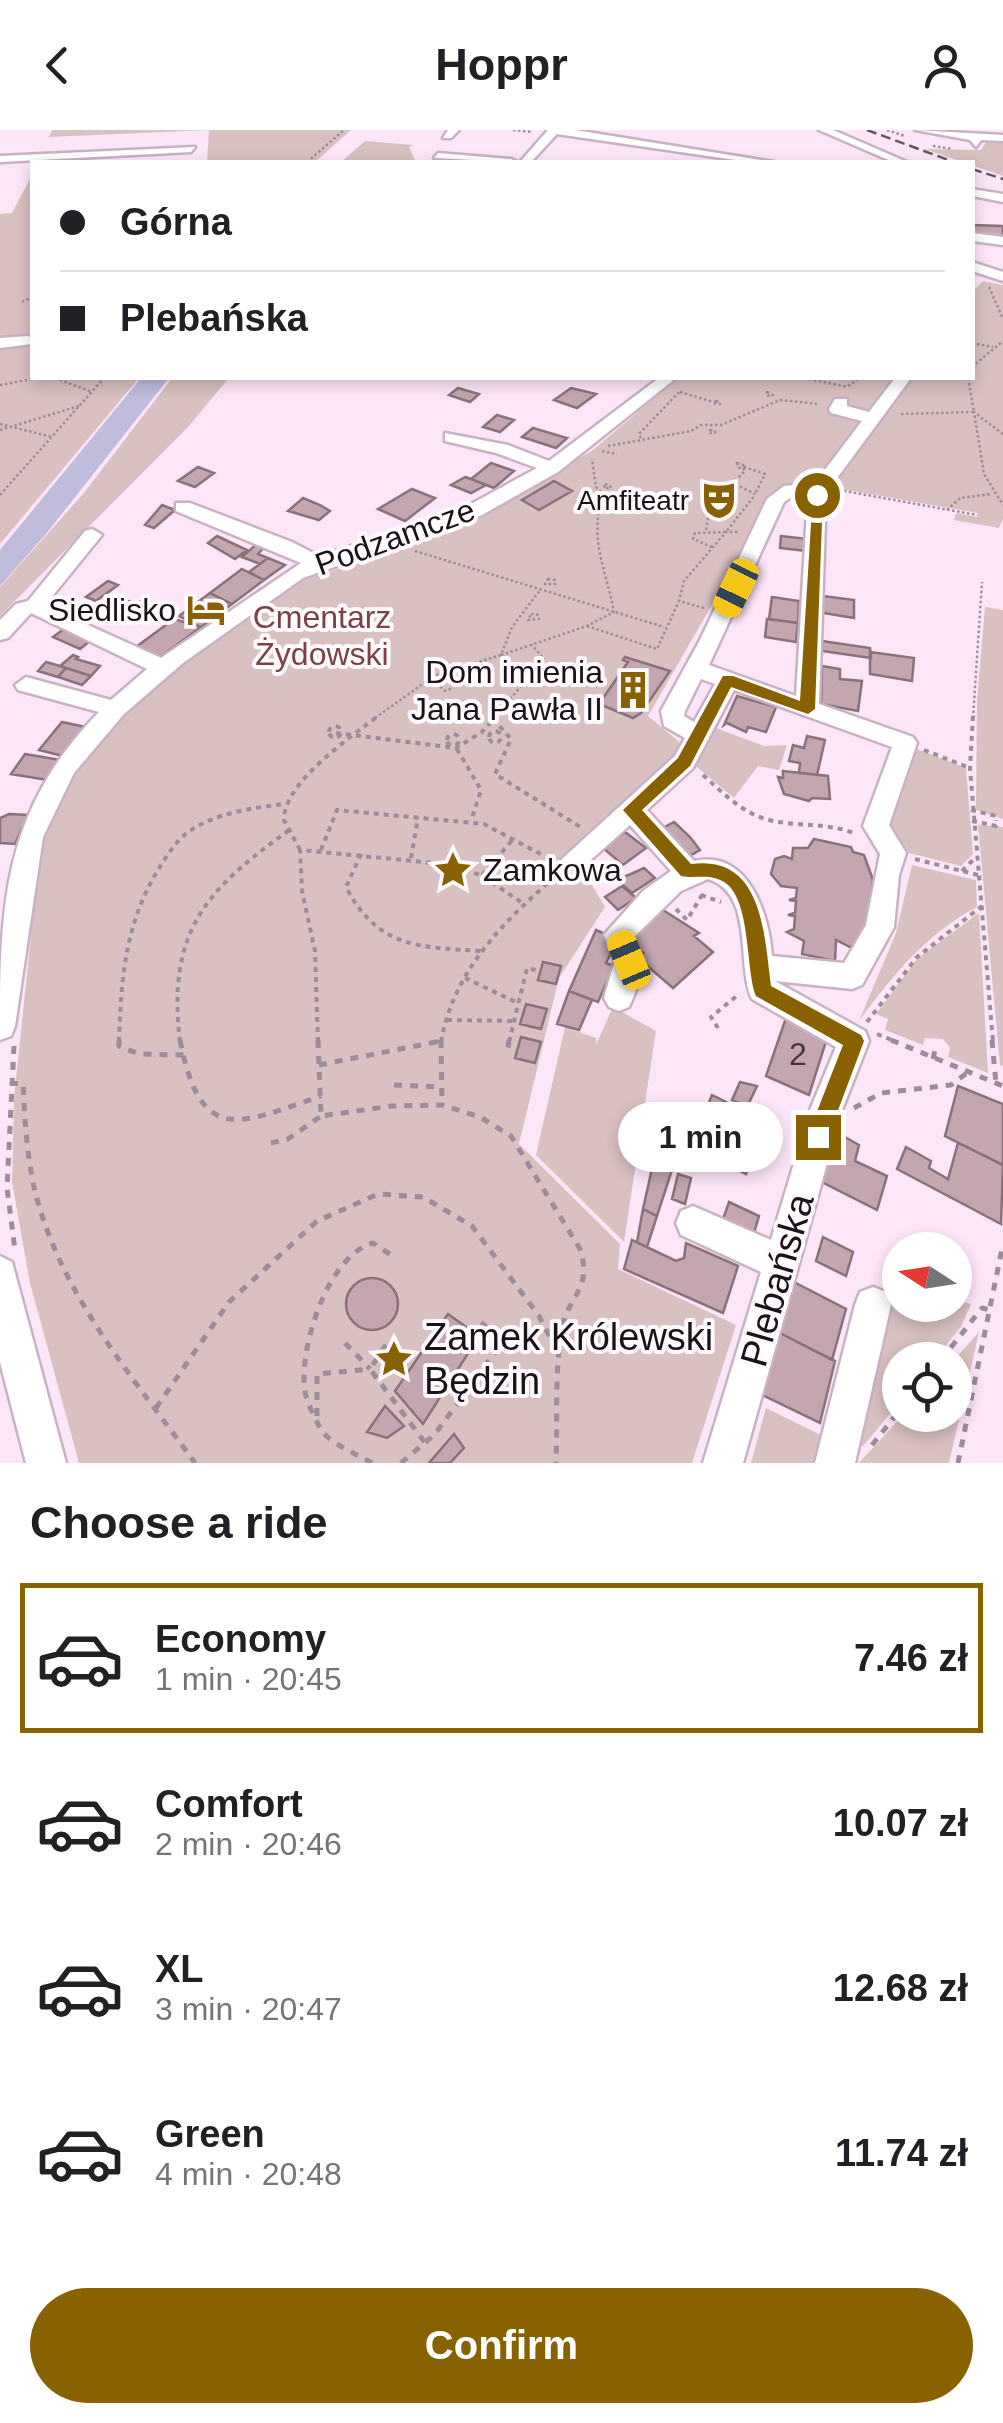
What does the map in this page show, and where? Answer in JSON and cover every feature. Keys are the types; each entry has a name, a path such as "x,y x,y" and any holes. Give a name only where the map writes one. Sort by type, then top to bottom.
{"street":[{"path":"530,130 754,160"},
{"path":"824,130 897,160"},
{"path":"920,130 976,140 1001,134"},
{"path":"527,160 551,131"},
{"path":"829,144 845,138"},
{"path":"0,158 191,149"},
{"path":"438,156 487,160"},
{"path":"975,193 1003,198"},
{"path":"975,237 1003,241"},
{"path":"979,275 1003,276"},
{"path":"0,342 28,341"},
{"path":"808,709 820,489 880,416 903,380"},
{"name":"Podzamcze","path":"8,1030 30,837 75,756 113,708 296,573 446,525 552,468 673,382"},
{"path":"842,399 880,416"},
{"path":"451,437 502,449 552,468"},
{"path":"699,735 672,720 697,669 762,495 796,488 820,489"},
{"path":"183,507 285,546 318,564"},
{"path":"0,633 23,608 38,605 92,534"},
{"path":"38,605 40,611 163,668"},
{"path":"697,669 912,746 876,826 893,853 886,875 880,927 852,976 762,979"},
{"path":"564,860 599,838 689,764 699,735 728,680"},
{"path":"26,685 113,708"},
{"path":"632,810 692,882"},
{"path":"619,998 629,960 618,935 656,894 692,882 705,869 730,875 738,884 753,921 762,979"},
{"path":"762,979 866,1035"},
{"name":"Plebańska","path":"723,1463 826,1110 866,1035"},
{"path":"693,1223 782,1263"},
{"path":"8,1268 9,1326 40,1460"},
{"path":"852,1456 873,1305"}],"path":[{"path":"309,160 344,130"},
{"path":"513,130 551,131"},
{"path":"979,275 1003,319"},
{"path":"22,302 30,298"},
{"path":"975,364 1003,341"},
{"path":"977,344 994,347"},
{"path":"0,385 30,379"},
{"path":"59,380 92,392"},
{"path":"0,495 102,380"},
{"path":"808,380 842,399"},
{"path":"969,380 984,472 992,494 1003,505"},
{"path":"641,438 639,434 673,382 713,402"},
{"path":"770,396 775,401"},
{"path":"611,446 721,425 775,401 842,399"},
{"path":"8,427 79,406"},
{"path":"880,416 974,412 1003,434"},
{"path":"0,427 52,437"},
{"path":"597,450 617,454"},
{"path":"592,462 604,497 595,509 596,527 614,612"},
{"path":"587,626 657,650 684,580 762,495 765,474 744,468 722,490 723,496 710,506 706,530"},
{"path":"731,482 762,495"},
{"path":"820,489 977,515"},
{"path":"947,510 962,497 992,494"},
{"path":"712,546 693,539 695,533 740,532"},
{"path":"409,549 664,627"},
{"path":"501,655 520,616 552,579"},
{"path":"982,582 970,768 971,810 982,906 999,1085 866,1035 905,968 937,936 982,906"},
{"path":"678,601 702,607"},
{"path":"184,1054 139,1054 119,1046 129,936 143,893 187,832 284,804 353,736 433,677 587,626 614,612"},
{"path":"520,616 538,619"},
{"path":"338,734 451,747 482,732 544,659 532,645"},
{"path":"433,677 442,682 442,689 451,688"},
{"path":"494,719 511,739 495,774 599,838"},
{"path":"482,732 489,734 491,742 501,740"},
{"path":"451,747 456,736"},
{"path":"912,746 970,768"},
{"path":"451,747 481,790 471,821"},
{"path":"689,764 736,804 770,820 838,825 893,853 978,875"},
{"path":"284,804 282,822 300,850 302,891 316,952 320,1116"},
{"path":"322,850 337,810 471,821 564,860 481,951 465,978 441,1041 442,1105"},
{"path":"971,810 996,816 996,826 972,820"},
{"path":"411,858 418,816"},
{"path":"996,821 1003,822"},
{"path":"288,831 251,857 205,902 179,976 184,1054 188,1082 203,1106 220,1118 241,1122 321,1096"},
{"path":"482,876 515,837"},
{"path":"300,850 455,865 482,876 524,904"},
{"path":"360,854 346,887 364,922 396,942 481,951"},
{"path":"962,871 976,856"},
{"path":"692,882 728,907"},
{"path":"518,1048 508,1045 513,1021 520,1013 518,1002 527,968 540,971"},
{"path":"465,978 518,1002"},
{"path":"718,1028 711,1017 762,979"},
{"path":"446,1020 513,1021"},
{"path":"8,1030 8,1268"},
{"path":"319,1065 441,1041"},
{"path":"934,1059 936,1046"},
{"path":"881,1093 951,1086 967,1073"},
{"path":"10,1083 23,1084 37,1200 59,1258 106,1342 195,1463"},
{"path":"394,1085 442,1086"},
{"path":"270,1144 288,1139 320,1116 442,1105 480,1117 511,1136 580,1249 586,1268 582,1289 562,1326 556,1463"},
{"path":"156,1408 229,1302 317,1221 378,1194 423,1197 472,1226 539,1316 558,1353"},
{"path":"372,1463 322,1433 305,1391 309,1338 320,1300 358,1247 373,1243 394,1257"},
{"path":"958,1463 1003,1244"},
{"path":"956,1342 982,1308 990,1310"},
{"path":"402,1463 426,1444 498,1348 498,1339 477,1318"},
{"path":"345,1343 370,1369 426,1444"},
{"path":"370,1369 386,1345"},
{"path":"318,1422 317,1374 370,1369"},
{"path":"852,1456 882,1427"}],"green space":[{"path":"52,130 209,130 49,137"},
{"path":"209,130 351,130 317,160 207,160"},
{"path":"999,139 1003,143 1003,176 975,166 975,160 957,160 925,149 981,150 986,142"},
{"path":"365,141 414,145 409,147 415,160 343,160"},
{"path":"30,179 30,380 137,380 0,544 0,214 12,213"},
{"path":"983,281 1003,285 1003,519 999,528 954,520 956,513 977,517 978,513 841,489 834,484 910,380 975,380 975,289"},
{"path":"170,380 227,380 188,427 0,616 0,587 83,494"},
{"name":"Cmentarz Żydowski","path":"676,380 898,380 816,481 781,485 648,716 683,745 579,863 605,907 559,978 519,1144 620,1244 618,1269 736,1325 692,1463 79,1463 30,1283 12,1182 14,1098 41,840 64,792 91,744 178,668 298,582 459,529 593,450"},
{"path":"985,607 1003,610 1003,819 976,810 977,700"},
{"path":"711,726 764,746 787,745 779,770 758,766 734,798 691,762"},
{"path":"915,748 966,768 973,854 961,866 905,852 888,827"},
{"path":"978,825 1003,827 1003,1066 1000,1065"},
{"path":"912,865 976,880 977,907 942,930 912,957 859,1021 896,933"},
{"path":"979,913 988,1073 948,1057 950,1048 943,1039 925,1038 923,1045 885,1030 888,1019 876,1014 918,958"},
{"path":"613,1007 656,1031 624,1242 536,1155 565,1027 596,1038 596,1045"},
{"path":"882,1289 882,1322 963,1322 949,1342 882,1342 882,1424 864,1445 844,1455 875,1297"},
{"path":"979,1332 972,1363 972,1342"},
{"path":"766,1408 833,1441 820,1463 751,1463"},
{"path":"887,1432 956,1432 949,1463 859,1463"}],"shaded area":[{"path":"139,380 167,380 0,586 0,550"}],"building":[{"path":"975,225 1003,226 1003,237 975,234"},
{"path":"458,388 479,394 470,402 449,395"},
{"path":"571,388 596,394 577,408 554,400"},
{"path":"497,415 514,420 500,432 483,427"},
{"path":"533,428 567,438 556,448 522,437"},
{"path":"491,463 514,471 494,488 471,479"},
{"path":"198,467 214,473 195,487 178,481"},
{"path":"465,477 486,485 471,493 451,485"},
{"path":"554,481 572,491 539,510 522,500"},
{"path":"412,489 435,498 405,521 378,509"},
{"path":"303,498 330,511 319,520 288,511"},
{"path":"162,505 175,510 154,528 145,525"},
{"path":"217,536 247,550 235,559 208,543"},
{"path":"781,536 808,539 807,551 780,548"},
{"path":"260,541 267,544 258,554 268,558 260,564 242,557"},
{"path":"268,558 285,565 264,580 249,572"},
{"path":"242,569 264,580 232,604 210,593"},
{"path":"108,581 118,585 96,601 86,597"},
{"name":"Siedlisko","path":"210,593 232,604 201,627 179,616"},
{"path":"823,596 854,600 854,618 823,613"},
{"path":"772,597 799,601 798,623 769,619"},
{"path":"145,598 154,604 148,609 141,606 132,613 115,613 129,601 138,603"},
{"path":"174,619 201,627 159,658 136,647"},
{"path":"767,619 798,623 796,642 765,637"},
{"path":"64,629 91,640 80,649 53,637"},
{"path":"822,641 870,648 871,658 822,651"},
{"path":"870,652 914,658 912,681 870,674"},
{"path":"73,655 100,666 91,676 60,666"},
{"name":"Dom imienia Jana Pawła II","path":"625,657 670,671 641,713 633,718 599,704 628,662 623,660"},
{"path":"46,662 66,668 58,677 38,671"},
{"path":"822,666 840,669 840,679 862,681 858,711 821,704"},
{"path":"66,668 91,676 82,685 58,677"},
{"path":"737,696 776,707 766,732 748,727 746,732 724,725"},
{"path":"62,722 86,727 63,756 39,750"},
{"path":"807,736 825,740 817,775 799,773 800,763 789,761 793,745 804,748"},
{"path":"25,754 60,760 47,780 11,774"},
{"path":"783,771 828,776 830,799 809,801 784,794 778,777 783,778"},
{"path":"9,814 28,815 15,844 0,843 0,818"},
{"path":"674,822 700,850 684,859 659,830"},
{"path":"625,832 646,848 623,865 603,848"},
{"path":"814,839 851,847 853,852 864,855 873,880 866,929 859,942 850,947 836,940 835,961 802,954 804,941 787,932 794,929 795,916 788,915 795,913 796,901 789,900 796,898 797,888 781,886 771,874 775,859 792,859 793,848 808,848"},
{"path":"644,868 655,878 632,893 617,880"},
{"path":"622,886 636,898 618,910 605,897"},
{"path":"663,910 699,933 694,936 713,952 673,988 638,958 643,953 629,940"},
{"path":"596,930 614,938 616,943 606,963 614,966 598,1002 569,991"},
{"path":"543,962 561,966 556,984 538,980"},
{"path":"569,991 592,1000 579,1030 557,1024"},
{"path":"526,1004 547,1009 541,1029 520,1024"},
{"path":"786,1018 828,1035 809,1095 766,1076"},
{"path":"521,1037 541,1042 535,1063 515,1058"},
{"path":"740,1082 757,1086 747,1107 732,1100"},
{"path":"958,1086 1003,1104 1003,1165 945,1136"},
{"path":"712,1095 767,1122 746,1174 705,1154 720,1120 705,1112"},
{"path":"838,1133 859,1145 855,1161 887,1176 877,1210 822,1182"},
{"path":"958,1143 1003,1165 1001,1224 897,1169 906,1147 931,1161 929,1168 948,1179"},
{"path":"655,1155 674,1164 657,1216 643,1209"},
{"path":"678,1174 691,1178 685,1204 672,1199"},
{"path":"729,1202 759,1216 753,1236 722,1222"},
{"path":"643,1209 657,1216 647,1247 637,1242"},
{"path":"823,1237 853,1252 846,1276 816,1261"},
{"path":"632,1240 676,1261 684,1258 686,1243 738,1266 723,1313 624,1269"},
{"path":"372,1278 390,1286 398,1304 390,1322 372,1330 354,1322 346,1304 354,1286"},
{"path":"794,1282 846,1309 832,1360 778,1332"},
{"path":"448,1314 466,1327 474,1344 423,1424 395,1391"},
{"path":"778,1332 835,1361 820,1423 760,1394"},
{"path":"385,1406 404,1426 387,1438 367,1432"},
{"path":"454,1434 464,1448 450,1463 429,1463"}],"railway":[{"path":"867,130 949,160"},
{"path":"975,170 1003,179"}],"place":[{"name":"Amfiteatr","path":"719,500"},
{"name":"Siedlisko","path":"206,610"},
{"name":"Dom imienia Jana Pawła II","path":"633,690"},
{"name":"Zamkowa","path":"453,870"},
{"name":"Zamek Królewski Będzin","path":"394,1359"}],"route":[{"path":"817,495 808,709 728,680 684,762 632,810 687,871 705,869 730,875 738,884 753,921 762,990 854,1041 818,1137"}]}
